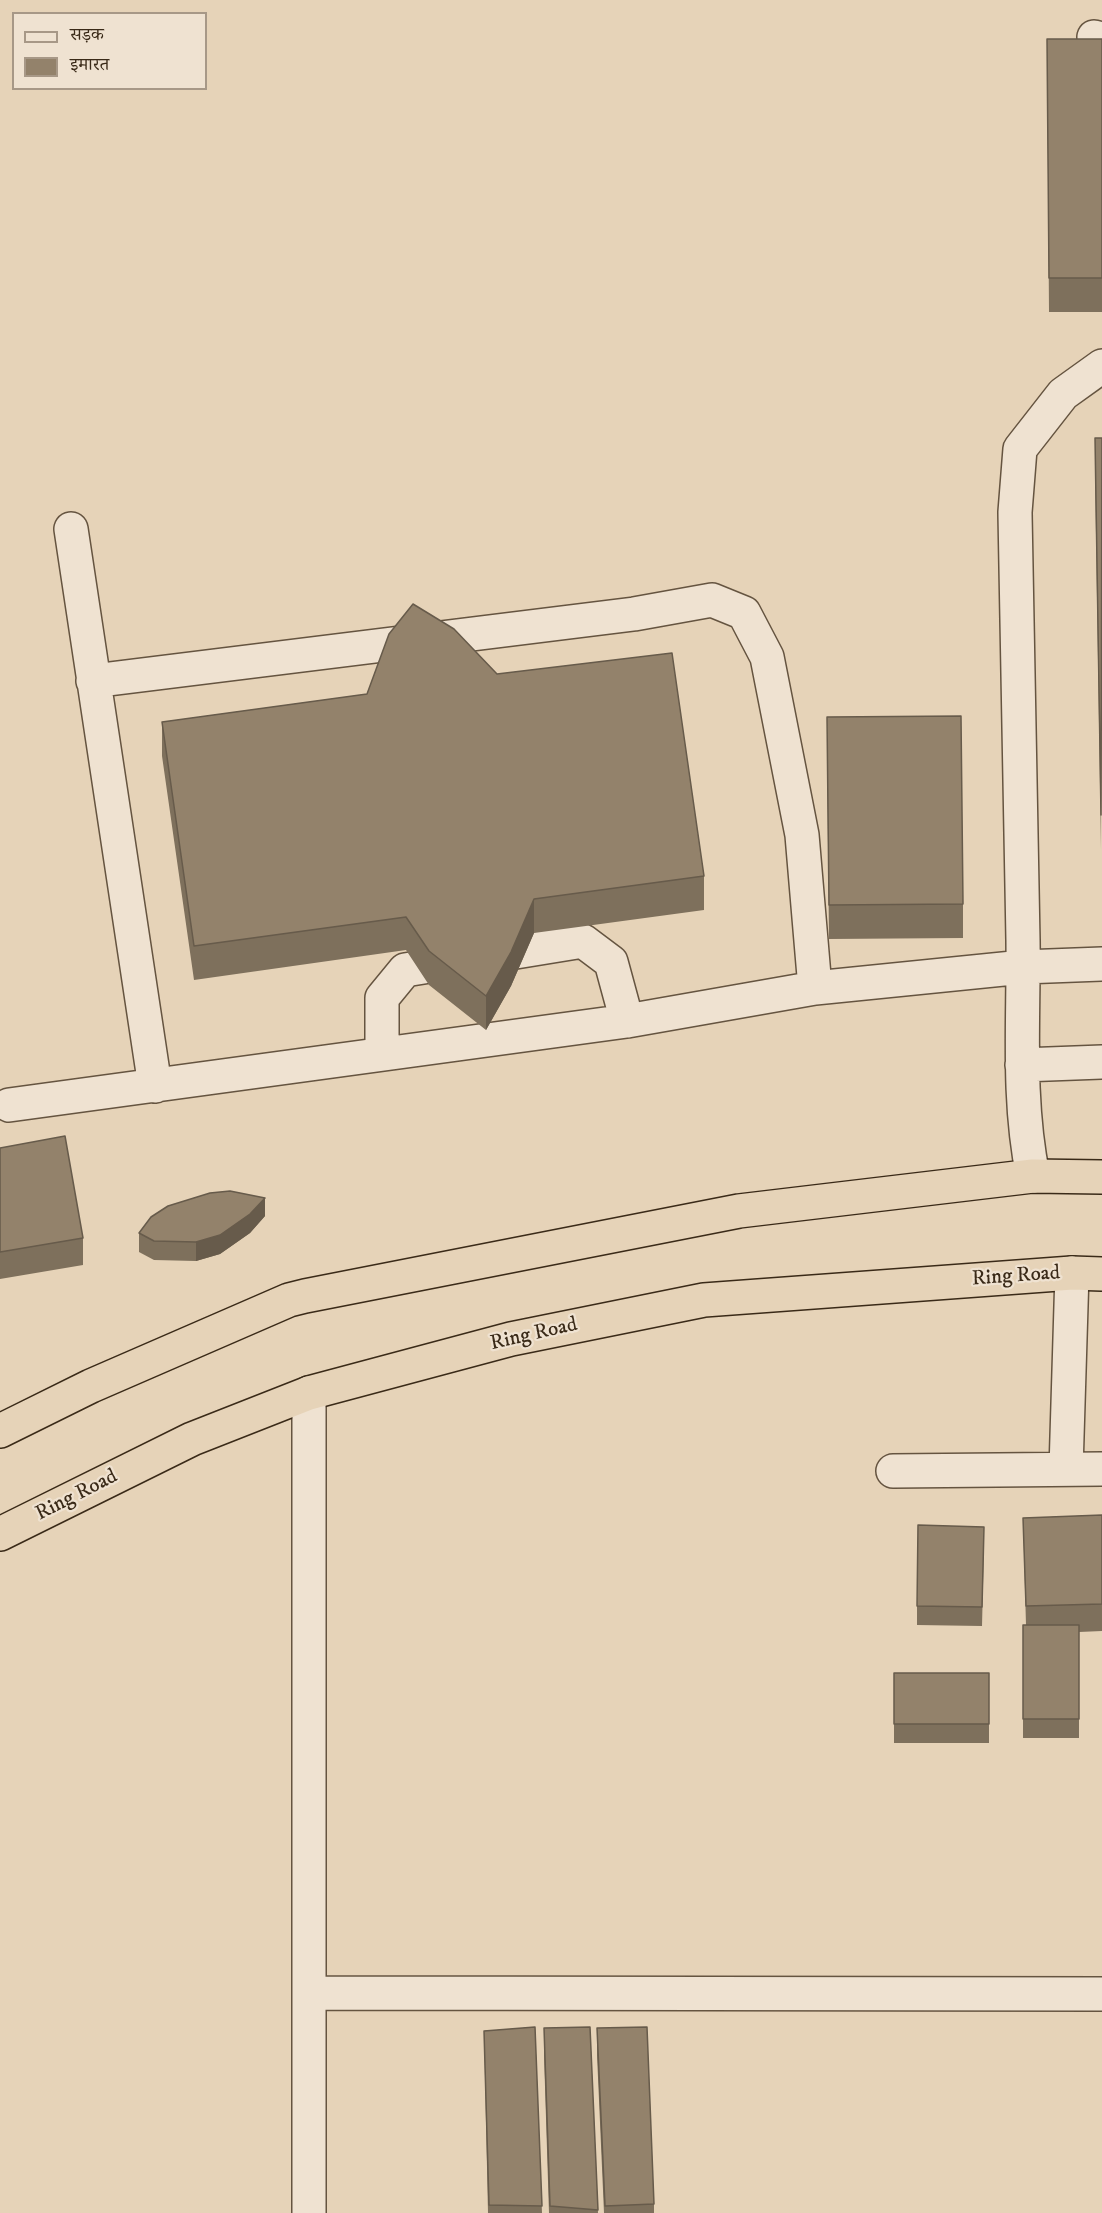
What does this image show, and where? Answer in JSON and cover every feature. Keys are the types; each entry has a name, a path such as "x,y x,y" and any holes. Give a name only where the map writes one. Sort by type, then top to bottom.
{"highway":[{"path":"0,1431 91,1386 289,1300 739,1210 1033,1176 1102,1177"},
{"name":"Ring Road","path":"0,1534 192,1439 309,1394 511,1339 704,1300 1087,1274"}],"street":[{"path":"1033,1176 1027,1147 1022,1065 1023,967 1015,512 1020,449 1063,394 1102,366"},
{"path":"71,529 155,1086"},
{"path":"93,681 634,614 711,600 744,613 767,657 800,824 815,988"},
{"path":"382,1054 382,998 405,970 583,941 611,962 627,1021"},
{"path":"9,1106 627,1021 815,988 1023,967 1102,964"},
{"path":"1022,1065 1102,1062"},
{"path":"1066,1469 1087,1274"},
{"path":"309,1394 309,2213"},
{"path":"893,1471 1102,1469"},
{"path":"309,1993 1102,1994"}],"building":[{"path":"1047,39 1102,39 1102,278 1049,278"},
{"path":"1095,438 1102,438 1101,815"},
{"path":"413,604 454,629 497,674 672,653 704,876 534,899 511,952 486,996 429,951 406,917 194,946 162,722 367,694 389,634"},
{"path":"961,716 963,904 829,905 827,717"},
{"path":"65,1136 83,1238 0,1252 0,1148"},
{"path":"230,1191 265,1198 250,1214 220,1235 196,1242 154,1241 139,1233 151,1217 168,1206 210,1193"},
{"path":"1102,1515 1102,1604 1026,1606 1023,1518"},
{"path":"918,1525 984,1527 982,1607 917,1606"},
{"path":"1023,1625 1079,1625 1079,1719 1023,1719"},
{"path":"894,1673 989,1673 989,1724 894,1724"},
{"path":"535,2027 542,2206 489,2205 484,2031"},
{"path":"590,2027 598,2210 550,2206 544,2028"},
{"path":"647,2027 654,2204 605,2206 597,2028"}]}
